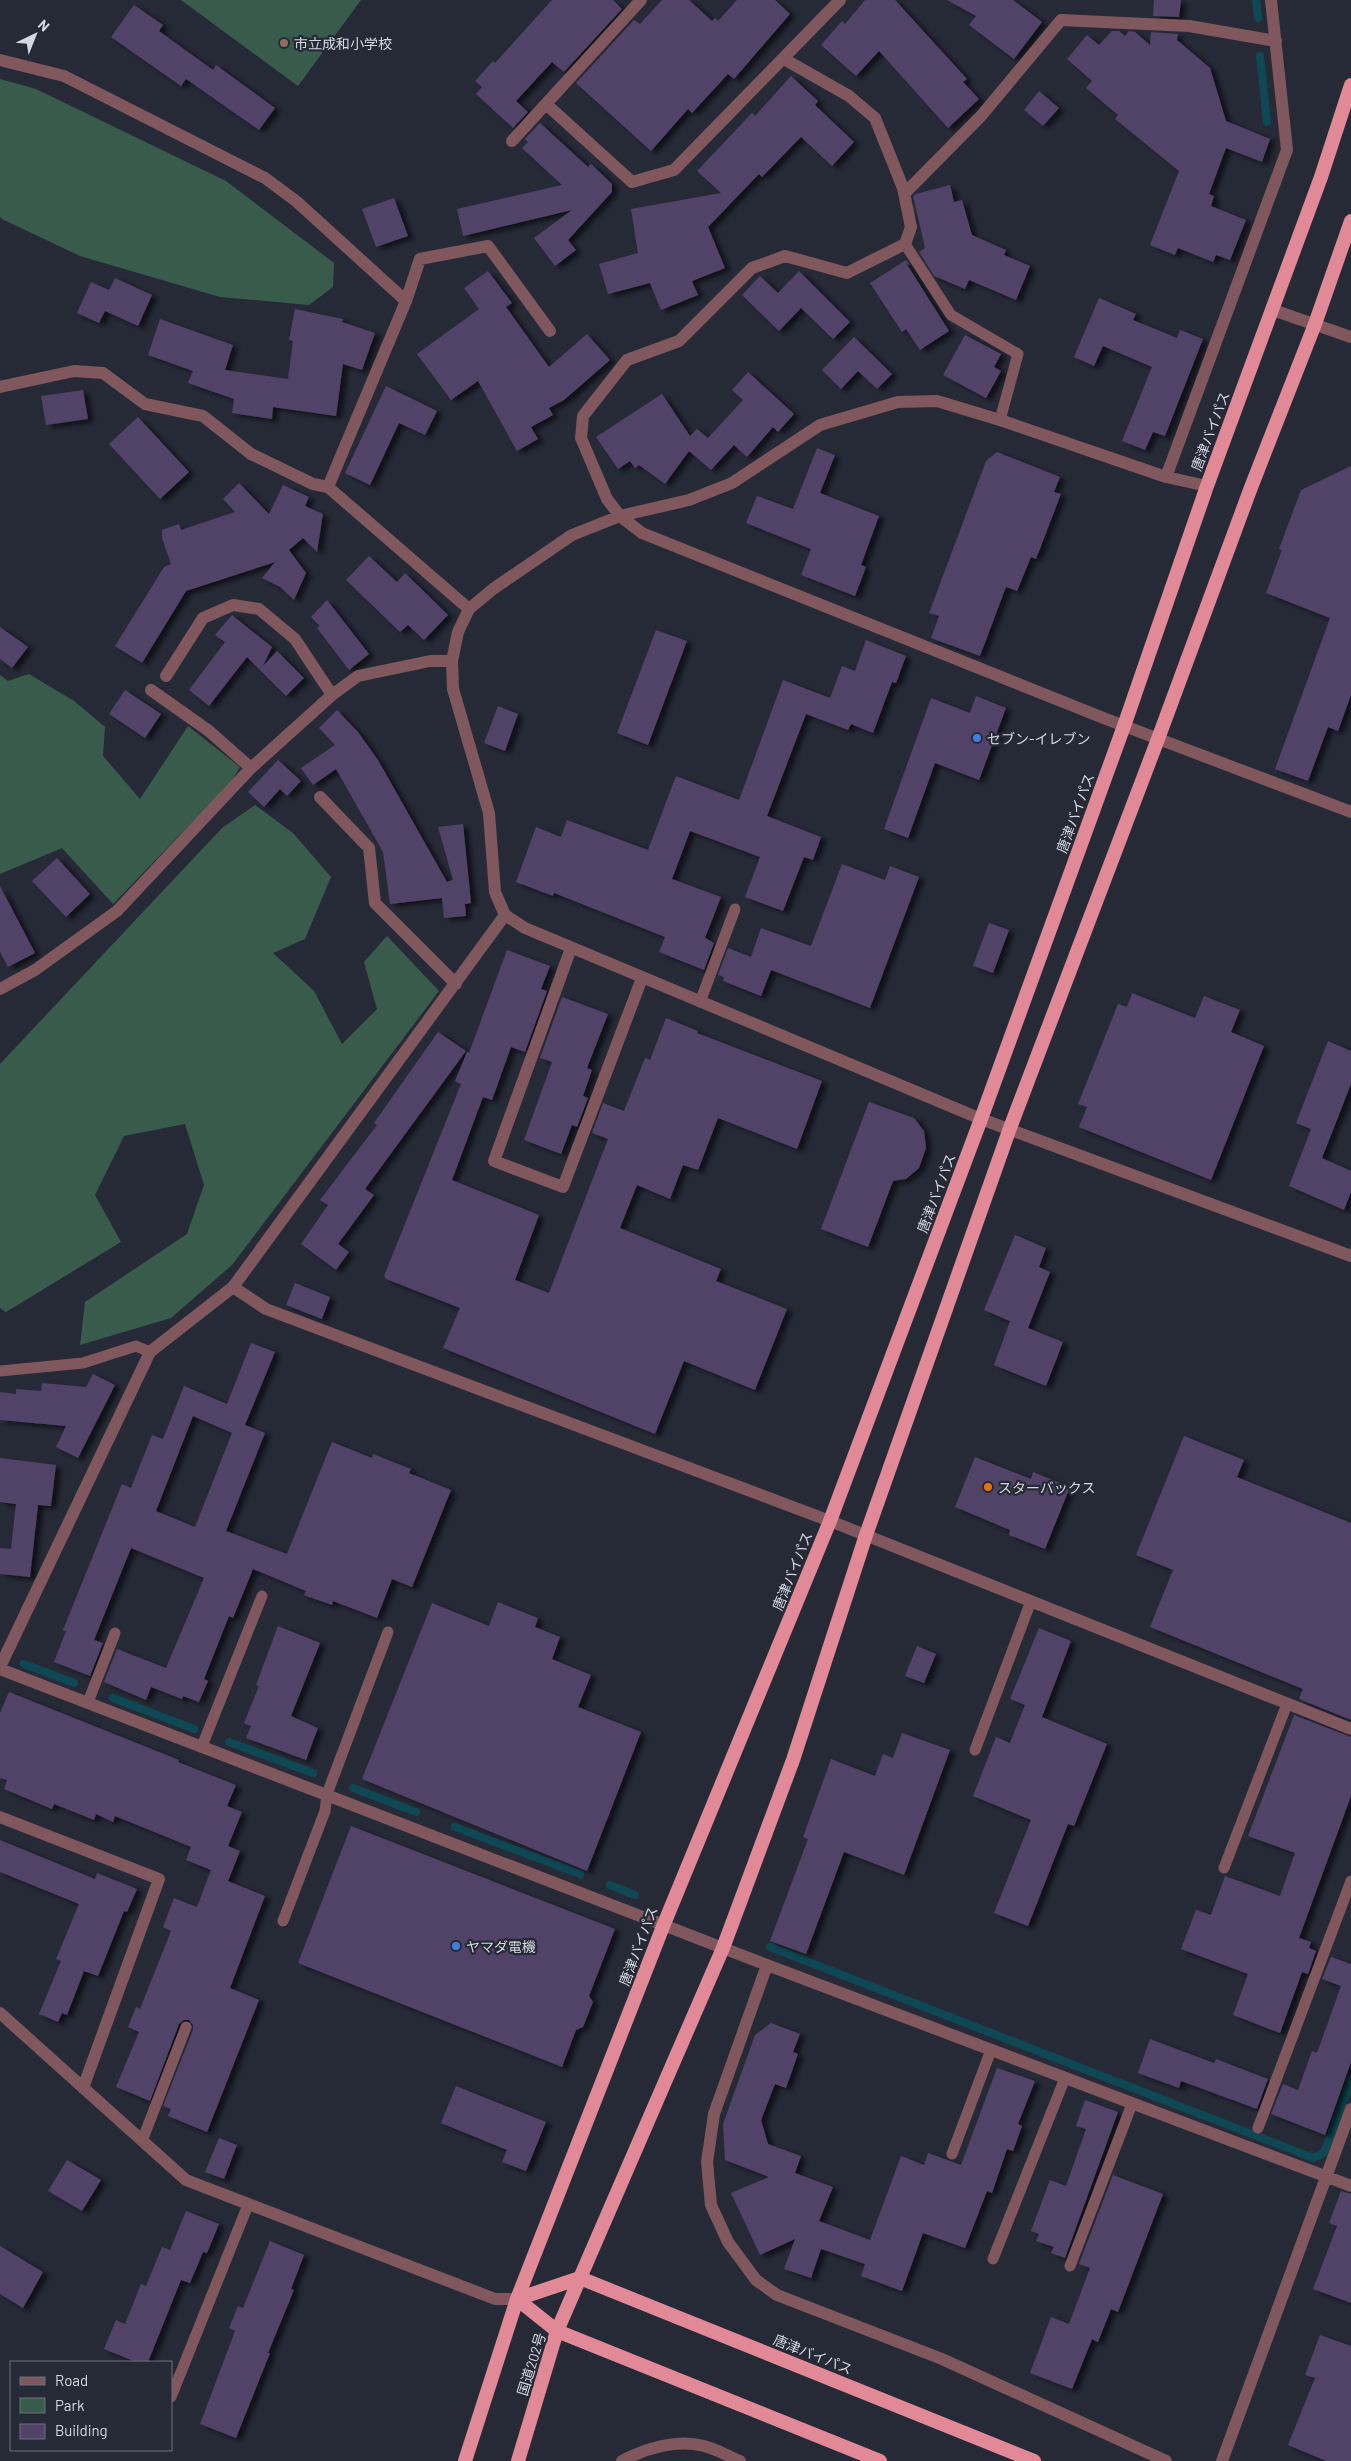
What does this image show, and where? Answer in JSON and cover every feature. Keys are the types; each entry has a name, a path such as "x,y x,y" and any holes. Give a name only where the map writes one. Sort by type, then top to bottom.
{"highway":[{"name":"唐津バイパス","path":"517,2299 664,1924 830,1521 981,1119 1124,726 1207,486 1321,177 1351,85"},
{"path":"517,2299 580,2278 723,1948 792,1760 866,1535 1010,1128 1158,739 1250,490 1315,324 1351,221"},
{"name":"唐津バイパス","path":"580,2278 1034,2461"},
{"name":"国道202号","path":"518,2461 557,2332 580,2278"},
{"path":"517,2299 557,2332 880,2461"},
{"path":"465,2461 517,2299"}],"street":[{"path":"512,141 641,0"},
{"path":"546,104 632,182 674,170 840,0"},
{"path":"1166,477 1287,150 1271,0"},
{"path":"904,194 981,116 1061,20 1189,26 1276,41"},
{"path":"784,59 849,96 875,118 904,194 911,227 905,244 847,273 785,256 752,268 679,341 627,360 583,416 581,438 607,499 620,516 642,533 1124,726 1351,812"},
{"path":"0,60 64,76 265,178 296,201 406,301"},
{"path":"1339,254 1351,237"},
{"path":"328,486 406,301 420,260 488,246 550,331"},
{"path":"1273,310 1351,337"},
{"path":"0,387 74,371 103,373 145,404 203,416 251,454 313,484 328,486 469,610"},
{"path":"1207,486 1166,477 1000,420 937,402 898,402 859,412 820,425 732,482 689,500 620,516 572,535 493,589 469,610 458,632 452,661 453,689 489,813 495,892 505,915 525,928 981,1119 1010,1128 1351,1256"},
{"path":"166,676 203,618 233,605 259,609 295,639 332,694"},
{"path":"0,989 36,970 117,911 251,768 332,694 358,676 430,661 452,661"},
{"path":"151,690 209,731 251,768"},
{"path":"320,797 369,848 375,902 456,984"},
{"path":"505,915 233,1287 150,1352 0,1668 767,1965 1351,2186"},
{"path":"571,948 494,1161 563,1187 642,978"},
{"path":"233,1287 266,1309 830,1521 1351,1729"},
{"path":"0,1817 159,1879 82,2088"},
{"path":"767,1965 714,2114 707,2162 711,2205 728,2242 756,2280 777,2295 942,2359 1166,2461"},
{"path":"0,2013 186,2180 495,2299 517,2299"},
{"path":"1222,2461 1351,2109"},
{"path":"622,2461 635,2454 675,2443 704,2446 740,2461"}],"lane":[{"path":"905,244 951,315 1018,354 1000,420"},
{"path":"700,1002 736,909"},
{"path":"0,1371 83,1363 136,1346 150,1352"},
{"path":"202,1746 262,1596"},
{"path":"975,1750 1031,1601"},
{"path":"283,1921 325,1811 327,1794 388,1632"},
{"path":"88,1702 115,1633"},
{"path":"1224,1868 1287,1704"},
{"path":"1258,2128 1351,1881"},
{"path":"142,2141 186,2027"},
{"path":"952,2154 991,2050"},
{"path":"993,2259 1065,2078"},
{"path":"1070,2266 1132,2104"},
{"path":"172,2395 248,2205"}],"green space":[{"name":"市立成和小学校","path":"181,0 361,0 298,86"},
{"path":"0,79 36,89 226,181 334,263 333,287 309,305 220,297 80,256 2,219 0,217"},
{"path":"29,674 74,701 105,727 103,756 140,799 188,726 240,767 231,782 113,904 62,848 0,874 0,675 8,681"},
{"path":"255,805 293,833 331,877 305,939 273,953 314,991 342,1044 377,1009 364,962 387,936 439,991 232,1265 171,1318 80,1345 85,1302 187,1234 204,1185 185,1124 124,1136 95,1195 121,1242 6,1312 0,1308 0,1064 222,828"}],"building":[{"path":"552,0 613,0 622,9 564,72 552,62 516,101 528,112 513,128 476,94 482,87 475,81 493,61 495,63"},
{"path":"662,0 689,0 712,21 715,18 718,21 737,0 775,0 790,14 734,79 728,74 692,113 688,109 651,151 576,83 634,20 640,24"},
{"path":"865,0 895,0 967,79 963,82 979,99 948,128 879,51 856,76 821,45 842,21 845,24"},
{"path":"947,0 1013,0 1042,22 1014,59 969,25 976,16"},
{"path":"1154,0 1181,0 1179,17 1153,16"},
{"path":"134,5 163,25 159,31 213,70 216,65 275,108 259,130 186,79 181,86 111,37"},
{"path":"1112,31 1119,31 1125,36 1129,31 1135,32 1150,45 1151,32 1178,34 1177,40 1210,68 1226,121 1270,139 1262,162 1226,148 1209,194 1214,196 1211,206 1246,220 1230,260 1216,255 1213,262 1178,248 1175,255 1150,245 1179,171 1115,119 1118,115 1086,88 1092,81 1067,59 1087,35 1099,45"},
{"path":"791,76 818,101 815,105 854,142 832,166 801,137 762,177 759,174 708,227 725,268 692,281 698,295 661,310 650,283 608,294 599,264 638,253 631,209 721,193 697,171 752,113 755,116"},
{"path":"1039,91 1059,108 1043,126 1024,110"},
{"path":"540,123 588,167 591,164 612,184 612,192 568,240 576,250 555,266 534,238 572,210 463,236 457,209 562,185 522,148 528,142 525,139"},
{"path":"950,185 954,202 962,200 972,235 1006,250 1004,255 1030,266 1016,300 969,280 965,289 934,276 919,252 925,248 913,196"},
{"path":"394,198 408,236 376,247 362,209"},
{"path":"906,260 910,265 906,263 949,331 920,350 906,329 902,332 870,283"},
{"path":"488,271 512,303 506,307 549,367 587,334 610,360 564,400 549,408 553,415 531,427 538,439 517,451 478,381 451,400 417,354 479,309 464,288"},
{"path":"799,271 850,322 833,339 801,308 779,331 742,295 760,276 778,293"},
{"path":"115,278 152,295 138,326 105,311 99,323 77,313 91,282 109,290"},
{"path":"1099,298 1136,314 1133,320 1177,338 1180,330 1203,339 1165,436 1153,432 1145,450 1122,441 1152,367 1103,346 1094,366 1074,357"},
{"path":"295,309 343,319 342,322 375,333 362,370 343,364 336,416 273,407 272,419 232,413 234,399 188,383 193,371 148,355 160,319 233,345 225,370 288,379 293,341 289,340"},
{"path":"965,335 1001,354 994,367 1001,371 986,398 943,375"},
{"path":"854,337 892,374 877,389 858,371 841,389 822,370"},
{"path":"748,372 794,414 778,432 773,427 747,457 734,445 711,470 689,451 665,484 639,465 635,468 630,461 618,469 596,437 662,394 690,436 697,429 708,438 743,400 732,390"},
{"path":"386,386 437,411 425,435 399,423 370,485 345,473"},
{"path":"83,390 88,419 46,425 41,396"},
{"path":"138,417 189,472 160,499 109,444"},
{"path":"817,448 835,455 820,493 879,516 861,565 866,567 855,596 801,575 811,549 746,523 757,496 793,509"},
{"path":"997,452 1060,477 1054,492 1061,494 1036,559 1031,557 1017,591 1006,587 980,656 931,638 939,616 929,613 986,461"},
{"path":"1351,466 1351,695 1338,731 1328,727 1308,781 1275,769 1330,618 1266,593 1282,550 1279,549 1301,490"},
{"path":"239,483 269,514 283,485 309,497 305,506 323,514 317,552 303,538 289,550 306,573 294,600 280,587 262,578 275,562 186,591 142,663 115,646 164,567 171,564 162,538 162,530 179,524 181,530 235,512 223,499"},
{"path":"369,556 397,582 405,573 448,615 424,640 408,625 400,632 346,580"},
{"path":"327,600 369,654 349,670 317,628 320,626 311,617"},
{"path":"232,615 272,647 263,666 277,651 304,678 286,696 247,657 209,706 189,690 225,642 215,635"},
{"path":"0,627 28,647 12,668 0,659"},
{"path":"656,630 687,641 648,745 617,733"},
{"path":"866,640 906,656 896,683 892,682 873,733 851,724 848,730 806,714 767,816 821,837 813,860 804,857 783,911 745,897 760,857 690,831 672,879 721,897 705,938 714,943 704,970 659,952 665,937 554,893 553,896 516,882 536,827 561,837 567,820 648,850 676,776 739,800 783,680 830,698 842,666 855,671"},
{"path":"125,690 161,714 145,738 109,714"},
{"path":"976,696 1006,708 979,780 935,763 908,838 884,829 931,698 970,713"},
{"path":"498,706 518,714 505,751 484,743"},
{"path":"337,710 358,732 378,760 447,882 453,880 438,827 463,824 471,903 465,904 466,916 444,918 442,898 390,904 383,852 336,769 313,785 301,768 335,745 319,728"},
{"path":"278,760 301,781 287,796 280,789 264,807 248,792"},
{"path":"57,858 90,894 66,917 32,881"},
{"path":"842,864 885,880 890,866 919,877 870,1008 771,970 761,996 723,981 724,977 718,975 728,948 751,957 761,928 811,946"},
{"path":"0,886 35,953 8,967 0,952"},
{"path":"989,923 1009,930 993,973 973,966"},
{"path":"507,950 550,966 541,989 547,991 525,1052 511,1047 492,1100 483,1097 452,1180 539,1215 515,1280 549,1293 608,1139 592,1133 603,1103 624,1111 645,1058 650,1060 666,1018 698,1031 697,1033 822,1081 797,1149 718,1118 698,1170 683,1165 670,1199 637,1185 620,1228 721,1269 716,1281 787,1309 755,1390 684,1361 655,1434 443,1348 460,1308 386,1279 384,1276 461,1084 455,1081 467,1052 469,1053"},
{"path":"1132,993 1195,1018 1204,996 1240,1010 1231,1032 1264,1046 1211,1180 1079,1127 1087,1107 1078,1104 1118,1004 1127,1007"},
{"path":"562,997 608,1014 587,1068 592,1070 583,1096 588,1098 577,1127 572,1125 561,1154 524,1140 552,1062 540,1058"},
{"path":"438,1032 466,1051 365,1189 374,1195 338,1244 349,1252 336,1270 301,1244 328,1205 320,1200 377,1125 374,1123"},
{"path":"1328,1041 1351,1051 1351,1084 1322,1158 1351,1171 1351,1192 1344,1210 1289,1186 1311,1129 1296,1123"},
{"path":"869,1102 914,1118 924,1131 926,1148 919,1168 906,1179 893,1181 868,1247 821,1229"},
{"path":"1015,1235 1046,1248 1039,1267 1050,1272 1028,1328 1063,1342 1046,1386 994,1365 1010,1321 984,1310"},
{"path":"295,1283 330,1297 322,1319 286,1305"},
{"path":"251,1343 275,1352 245,1425 265,1433 226,1531 287,1554 332,1442 372,1458 373,1454 411,1469 409,1473 451,1490 412,1587 392,1579 377,1618 333,1601 332,1605 304,1595 306,1591 253,1569 233,1618 229,1616 204,1679 208,1681 199,1702 183,1696 182,1699 151,1687 146,1700 104,1682 117,1649 166,1668 204,1578 131,1548 94,1640 103,1643 90,1676 54,1662 66,1631 63,1630 122,1484 131,1488 152,1435 163,1439 184,1386 227,1404","holes":["193,1416 232,1433 195,1527 156,1511"]},
{"path":"93,1374 115,1385 78,1458 56,1447 66,1426 0,1420 0,1392 16,1394 16,1389 41,1391 42,1383 86,1387"},
{"path":"1184,1436 1244,1460 1237,1477 1351,1523 1351,1720 1299,1699 1303,1689 1150,1627 1173,1570 1136,1555"},
{"path":"975,1457 1031,1479 1033,1472 1070,1487 1045,1549 1009,1535 1010,1530 955,1507"},
{"path":"0,1458 56,1465 51,1506 38,1505 30,1577 0,1574 0,1548 11,1549 16,1504 0,1502"},
{"path":"498,1602 538,1618 535,1627 560,1637 552,1659 591,1675 578,1707 641,1732 587,1871 362,1779 432,1603 489,1626"},
{"path":"278,1626 320,1643 291,1716 318,1728 306,1760 246,1738 251,1726 244,1723 259,1686 256,1685"},
{"path":"1039,1628 1071,1641 1042,1717 1107,1744 1074,1826 1068,1824 1028,1926 994,1913 1031,1820 973,1796 996,1737 1010,1743 1025,1705 1010,1699"},
{"path":"917,1646 936,1654 924,1683 905,1676"},
{"path":"9,1692 179,1760 178,1762 236,1785 227,1806 242,1812 228,1846 240,1851 228,1881 265,1896 230,1988 259,2000 207,2132 168,2116 171,2109 163,2106 193,2030 193,2025 189,2020 184,2020 179,2024 150,2101 116,2087 139,2032 128,2027 136,2007 140,2009 171,1931 163,1927 174,1898 197,1907 211,1870 186,1860 191,1847 115,1816 113,1822 96,1814 94,1820 54,1804 52,1809 4,1789 7,1780 0,1778 0,1713"},
{"path":"1294,1715 1351,1737 1351,1796 1299,1938 1311,1942 1309,1948 1316,1951 1308,1974 1302,1972 1280,2033 1233,2015 1248,1974 1181,1949 1196,1910 1211,1915 1225,1876 1280,1896 1295,1853 1248,1836"},
{"path":"902,1733 950,1750 904,1875 844,1852 806,1954 770,1941 808,1839 803,1837 831,1759 875,1776 883,1754 893,1758"},
{"name":"ヤマダ電機","path":"351,1826 615,1929 589,1996 593,2002 583,2027 576,2030 562,2067 298,1963"},
{"path":"0,1840 95,1879 97,1873 137,1889 127,1912 124,1911 98,1976 84,1971 67,2015 62,2013 58,2022 39,2014 61,1961 56,1959 79,1904 0,1872"},
{"path":"1331,1957 1351,1964 1351,2062 1325,2135 1271,2114 1283,2084 1298,2090 1312,2051 1317,2053 1341,1986 1322,1979"},
{"path":"771,2023 800,2034 793,2052 798,2054 786,2088 775,2084 761,2120 768,2144 801,2156 795,2173 833,2187 819,2221 870,2240 901,2156 924,2165 928,2153 961,2165 997,2068 1035,2081 1018,2124 1022,2126 1013,2151 1007,2149 992,2193 987,2191 965,2248 923,2233 902,2291 861,2276 865,2264 821,2249 811,2278 784,2269 795,2239 760,2255 731,2193 769,2177 725,2160 723,2124 755,2035"},
{"path":"1150,2039 1214,2063 1216,2059 1268,2079 1257,2109 1181,2081 1179,2088 1138,2073"},
{"path":"456,2086 546,2122 526,2171 502,2162 507,2150 441,2123"},
{"path":"1085,2100 1118,2112 1065,2258 1051,2253 1054,2247 1036,2241 1039,2234 1031,2231 1050,2180 1066,2186 1086,2129 1076,2126"},
{"path":"219,2138 237,2145 224,2179 205,2172"},
{"path":"67,2160 101,2180 82,2211 48,2191"},
{"path":"1113,2175 1163,2194 1118,2312 1111,2309 1098,2342 1092,2339 1072,2389 1030,2373 1051,2317 1069,2324 1090,2268 1079,2264"},
{"path":"1341,2191 1351,2194 1351,2303 1313,2289 1337,2226 1329,2223"},
{"path":"186,2211 219,2224 207,2253 203,2252 190,2283 181,2280 148,2361 134,2361 104,2349 116,2320 125,2324 141,2284 146,2286 162,2247 170,2250"},
{"path":"270,2241 304,2255 291,2289 294,2290 236,2438 200,2424 235,2331 229,2328 238,2306 243,2308"},
{"path":"0,2246 43,2272 23,2308 0,2294"},
{"path":"1320,2335 1351,2346 1351,2461 1326,2461 1288,2445 1315,2378 1305,2375"}],"waterway":[{"path":"1256,0 1258,18"},
{"path":"1260,56 1267,122"},
{"path":"24,1664 74,1683"},
{"path":"113,1698 194,1729"},
{"path":"229,1742 313,1773"},
{"path":"353,1788 416,1812"},
{"path":"455,1827 580,1874"},
{"path":"610,1885 635,1895"},
{"path":"770,1947 1313,2158 1324,2153 1351,2080"}],"place":[{"name":"市立成和小学校","path":"284,43"},
{"name":"セブン-イレブン","path":"977,738"},
{"name":"スターバックス","path":"988,1487"},
{"name":"ヤマダ電機","path":"456,1946"}]}
